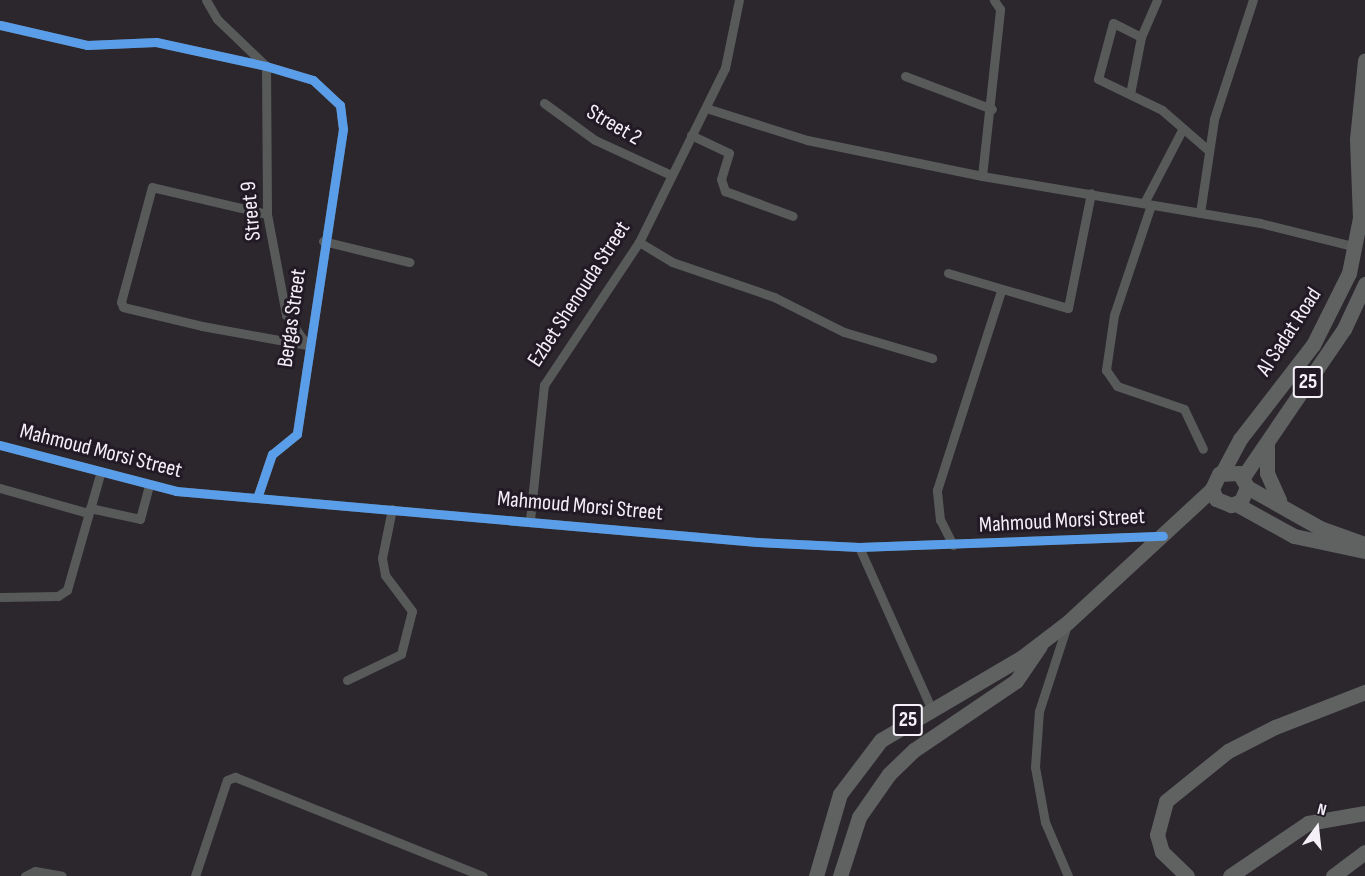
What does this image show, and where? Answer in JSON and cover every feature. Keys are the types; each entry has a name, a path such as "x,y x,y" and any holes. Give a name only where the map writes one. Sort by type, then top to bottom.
{"main road":[{"name":"Al Sadat Road","path":"1212,489 1240,439 1327,322 1356,247 1358,110 1365,60"},
{"name":"Al Sadat Road","path":"1236,504 1245,482 1268,443 1344,329 1365,284"},
{"path":"1268,443 1267,473 1279,500"},
{"path":"1224,471 1279,500 1320,528 1365,544"},
{"path":"1212,489 1220,502 1236,504 1294,536 1365,551"},
{"name":"25","path":"816,876 826,830 853,772 886,735 1041,643 1068,622 1212,489"},
{"path":"840,876 859,816 889,774 914,750 1016,681 1041,643"},
{"path":"1187,876 1162,852 1157,835 1166,801 1228,751 1275,726 1365,692"},
{"path":"1230,876 1308,823 1365,813"},
{"path":"1333,876 1365,852"}],"street":[{"path":"206,0 217,19 266,66"},
{"name":"Ezbet Shenouda Street","path":"530,520 544,385 639,242 669,174 706,108 729,59 739,0"},
{"path":"982,177 992,109 991,59 1000,9 994,0"},
{"path":"1130,94 1141,37 1157,0"},
{"path":"1200,213 1207,150 1253,0"},
{"path":"1141,37 1113,23 1096,74 1102,83 1162,110 1207,150"},
{"path":"0,25 87,45 156,42 266,66"},
{"name":"Bergas Street","path":"256,498 272,454 297,434 307,345 343,129 339,105 324,86 266,66"},
{"name":"Street 9","path":"266,66 267,214 286,315 307,345"},
{"path":"905,76 992,109"},
{"name":"Street 2","path":"544,103 595,140 669,174"},
{"path":"706,108 807,140 982,177 1200,213 1356,247"},
{"path":"1182,130 1148,204 1116,304 1106,370 1117,386 1184,409 1203,449"},
{"path":"691,135 729,153 721,179 725,191 793,216"},
{"path":"267,214 152,187 121,302 123,307 202,326 307,345"},
{"path":"948,273 1001,291 1068,308 1091,194"},
{"path":"323,241 409,262"},
{"path":"639,242 672,262 774,297 844,332 932,358"},
{"path":"953,545 940,520 936,490 1001,291"},
{"name":"Mahmoud Morsi Street","path":"0,445 149,486 256,498 859,547 1163,536"},
{"path":"0,597 63,594 100,474"},
{"path":"0,488 89,511 140,519 149,486"},
{"path":"347,680 401,654 412,612 385,575 382,558 392,509"},
{"path":"859,547 931,708"},
{"path":"1068,622 1039,711 1035,767 1045,822 1068,876"},
{"path":"195,876 227,780 235,777 483,876"},
{"path":"25,876 35,871 62,876"}],"cycle path":[{"path":"0,25 87,45 156,42 266,66 313,80 340,105 343,129 297,434 272,454 257,498"},
{"path":"0,445 176,491 757,542 859,547 1163,536"}]}
